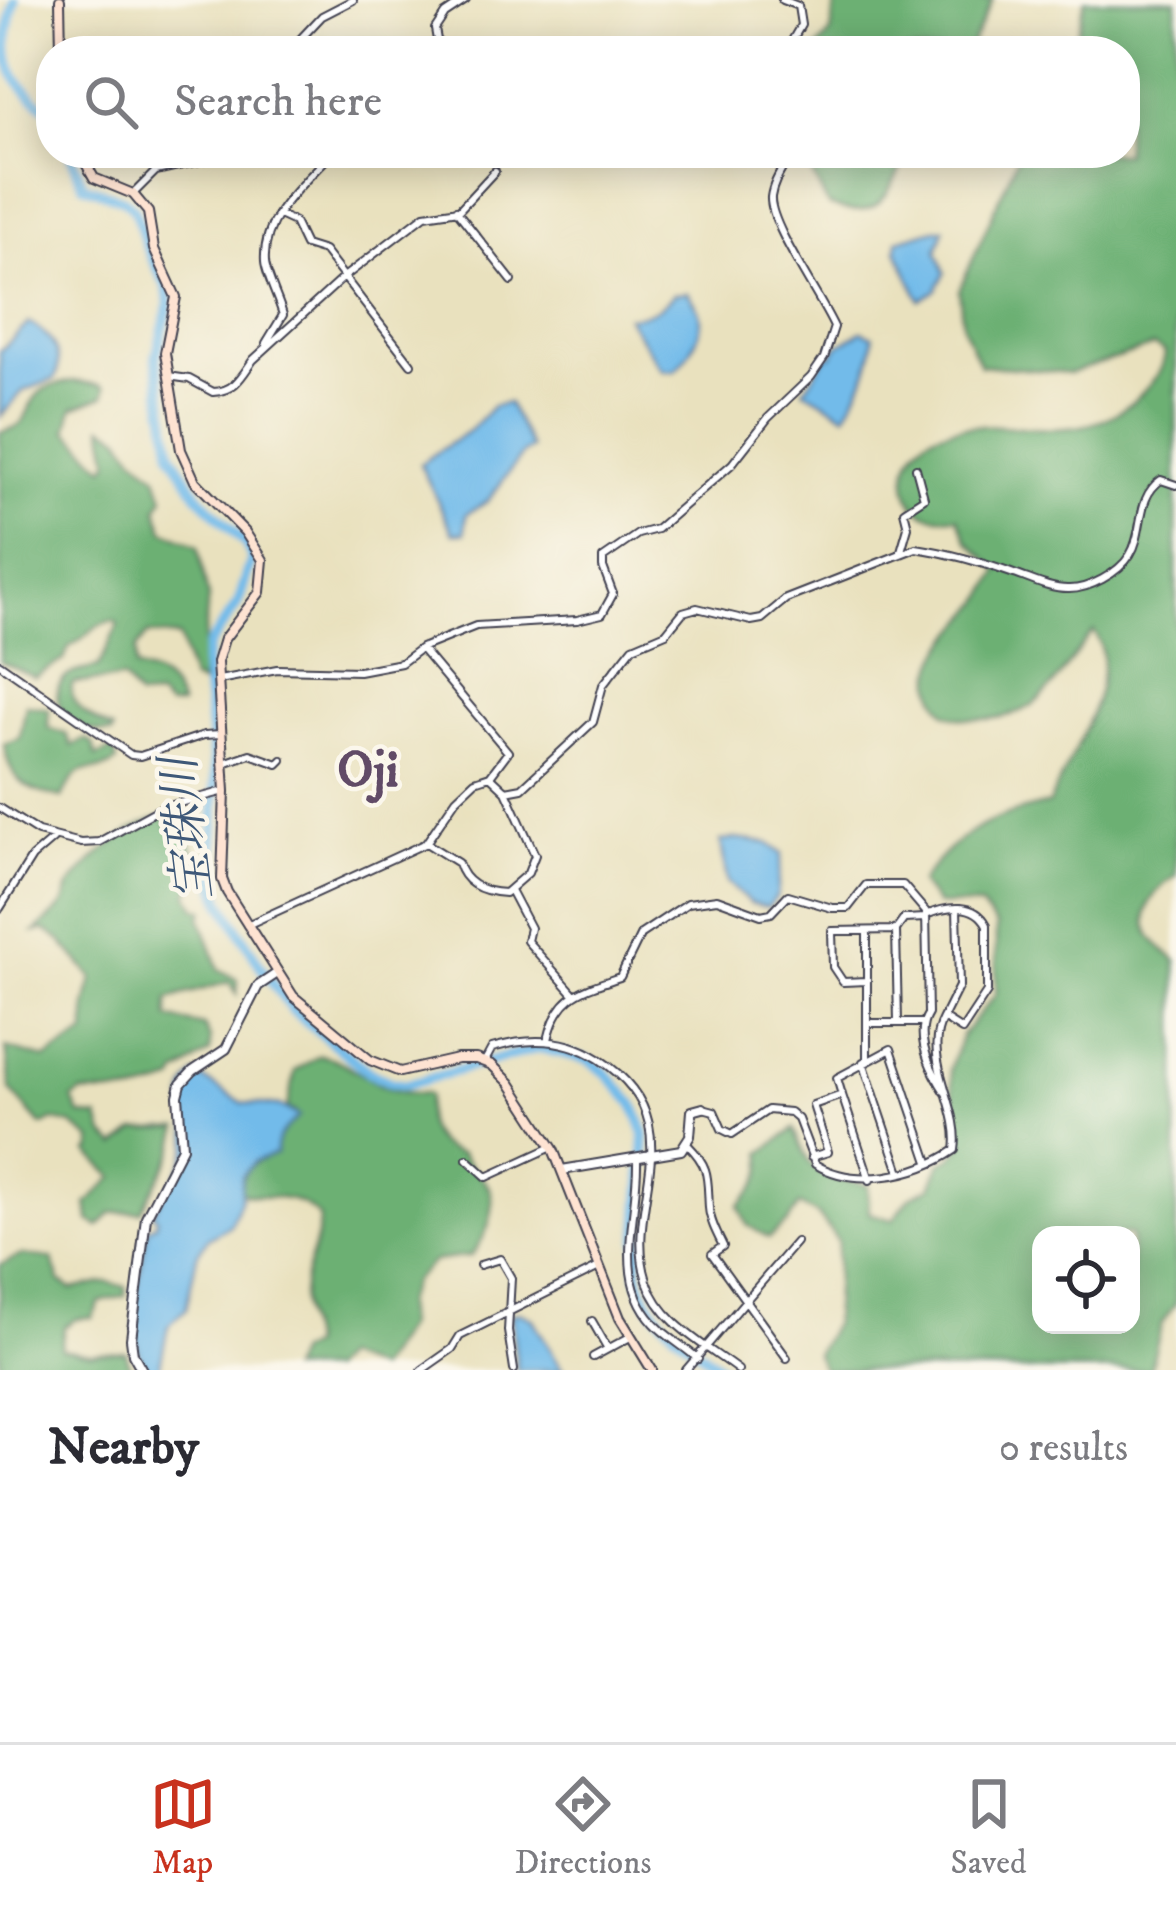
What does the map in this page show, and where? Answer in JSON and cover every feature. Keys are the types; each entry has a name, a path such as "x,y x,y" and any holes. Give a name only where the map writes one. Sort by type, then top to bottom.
{"main road":[{"path":"60,0 61,36"},
{"path":"88,168 94,178 133,194 148,212 154,249 176,297 165,353 187,467 253,541 264,565 260,592 219,650 215,681 224,764 222,879 275,975 306,1009 385,1068 412,1072 457,1059 485,1060 511,1083 552,1147 599,1268 630,1337 652,1370"}],"street":[{"path":"304,36 322,16 353,0"},
{"path":"437,36 435,29 446,14 466,0"},
{"path":"782,0 798,6 801,25 795,36"},
{"path":"133,194 156,171 169,168"},
{"path":"266,347 283,312 265,262 269,235 284,200 317,168"},
{"path":"215,681 277,669 359,671 401,663 421,648 486,624 577,620 602,614 613,594 603,558 638,534 657,530 683,503 704,490 824,358 834,327 772,213 773,188 783,168"},
{"path":"167,376 187,378 220,392 244,378 266,347 344,278 425,214 456,210 495,171"},
{"path":"456,210 512,281"},
{"path":"279,215 291,219 303,244 321,249 411,364"},
{"path":"901,552 908,527 904,511 925,493 916,480 916,468"},
{"path":"506,791 522,788 593,722 603,685 632,647 666,633 682,611 697,608 751,621 762,619 786,599 901,552 938,549 1051,586 1083,587 1115,571 1132,552 1153,486 1161,480 1176,485"},
{"path":"247,926 426,843 466,789 490,776 508,752 421,648"},
{"path":"0,664 131,754 140,756 218,734"},
{"path":"224,764 250,754 278,764 282,760"},
{"path":"426,843 458,862 462,876 473,885 497,893 510,890 529,873 536,855 506,791 490,776"},
{"path":"0,808 38,832 81,843 99,842 161,808 223,791"},
{"path":"0,908 42,844 56,837"},
{"path":"548,1040 551,1024 574,994 620,977 647,927 688,903 708,898 761,915 771,913 788,895 848,908 866,885 882,883 910,890 926,916 928,1014 922,1023 922,1038 945,1092"},
{"path":"510,890 530,928 526,941 574,994"},
{"path":"898,1023 896,930 904,919 942,908 972,909 984,917 988,987 962,1030 943,1018"},
{"path":"562,1170 681,1150 688,1144 692,1111 703,1108 714,1111 722,1129 732,1134 768,1110 790,1112 798,1119 811,1157 821,1168 870,1180 950,1154 956,1144 937,1036 960,981 957,908"},
{"path":"867,981 844,982 833,967 832,932 896,930"},
{"path":"867,931 865,1061 900,1172"},
{"path":"142,1370 130,1339 144,1227 150,1204 182,1147 181,1084 234,1039 263,981 275,975"},
{"path":"867,1023 922,1023"},
{"path":"485,1060 492,1048 548,1040 585,1051 619,1075 645,1114 652,1156 643,1268 648,1286 660,1306 738,1370"},
{"path":"870,1180 837,1078 891,1049 929,1162"},
{"path":"811,1157 828,1151 812,1105 842,1095"},
{"path":"688,1144 710,1180 709,1213 723,1246 712,1254 788,1358"},
{"path":"467,1159 487,1177 552,1147"},
{"path":"638,1158 628,1263 631,1285 650,1318 699,1358"},
{"path":"633,1210 647,1203"},
{"path":"686,1370 796,1242"},
{"path":"480,1265 504,1262 511,1278 514,1370"},
{"path":"422,1370 452,1349 460,1336 599,1268"},
{"path":"592,1322 608,1349"},
{"path":"593,1358 630,1337"}],"green space":[{"path":"836,0 993,0 975,36 828,36"},
{"path":"1085,0 1176,0 1176,876 1157,892 1146,923 1151,936 1176,961 1176,1303 1162,1323 1150,1370 823,1370 816,1354 833,1324 838,1241 818,1215 799,1205 769,1238 747,1225 739,1206 761,1175 762,1153 794,1129 813,1167 827,1176 868,1185 869,1213 893,1220 910,1197 931,1187 941,1162 960,1148 950,1068 962,1035 996,994 996,926 981,906 937,905 920,883 961,839 1008,815 1049,804 1090,717 1102,671 1094,631 1048,691 1022,711 982,719 946,713 936,698 934,669 999,571 968,541 958,517 931,516 914,504 908,494 907,472 915,450 932,435 985,425 1066,428 1092,424 1118,412 1158,373 1165,352 1154,346 1070,373 980,365 963,327 959,291 1012,168 1140,168 1140,36 1076,36"},
{"path":"809,168 901,168 872,208 860,211 828,205"},
{"path":"73,381 101,385 104,396 73,408 67,431 105,467 110,461 103,426 121,436 134,456 157,476 164,497 157,508 164,530 198,546 208,597 201,684 191,680 179,637 148,634 136,649 135,668 164,680 181,706 168,707 158,697 138,698 123,679 73,683 77,706 113,730 112,734 75,723 62,710 57,695 71,674 99,666 118,624 114,621 69,647 64,660 35,677 0,661 0,432 19,425 43,390"},
{"path":"26,705 49,709 48,728 66,734 72,746 86,739 93,744 96,757 113,749 117,762 82,772 62,798 21,783 10,768 4,744 20,738"},
{"path":"165,816 168,828 183,834 194,850 200,873 188,893 196,908 204,910 201,918 219,969 238,980 237,994 229,982 168,999 168,1018 204,1026 210,1038 210,1052 174,1082 135,1094 81,1093 73,1099 80,1115 99,1118 104,1134 117,1146 136,1131 179,1128 174,1152 141,1211 111,1213 99,1227 90,1221 87,1204 114,1177 88,1152 92,1140 72,1125 53,1120 42,1126 11,1091 6,1048 46,1059 86,1034 93,978 59,939 45,930 35,932 62,906 69,888 99,855 126,834"},
{"path":"320,1055 393,1089 426,1093 431,1134 462,1154 491,1193 490,1222 471,1256 434,1261 413,1281 404,1303 406,1326 377,1370 342,1357 329,1370 289,1370 297,1353 310,1346 302,1296 319,1217 300,1203 239,1192 250,1167 275,1154 275,1143 296,1113 287,1108 295,1071"},
{"path":"22,1255 52,1259 60,1281 71,1289 107,1282 126,1287 125,1296 100,1302 92,1318 76,1319 64,1327 61,1349 90,1354 126,1352 131,1370 0,1370 0,1265"}],"water":[{"path":"944,229 937,251 945,273 936,290 920,300 897,250 898,240"},
{"path":"688,293 701,316 698,333 679,367 662,370 627,317 653,311 674,294"},
{"path":"29,323 54,347 58,370 55,379 23,391 0,417 0,351"},
{"path":"862,331 873,336 871,356 845,414 804,390 827,356"},
{"path":"508,403 531,448 487,502 466,514 465,533 453,533 420,464 470,430 493,406"},
{"path":"721,841 768,843 782,854 777,896 768,907 750,903 727,882"},
{"path":"195,1074 243,1103 279,1106 299,1116 279,1137 276,1154 254,1162 242,1176 241,1198 230,1225 208,1238 197,1255 186,1309 168,1326 159,1370 147,1370 136,1337 138,1281 148,1228 156,1224 153,1214 186,1155 189,1136 184,1100"},
{"path":"511,1314 532,1318 563,1370 517,1370"}],"waterway":[{"name":"宝珠川","path":"15,0 7,52 15,76 36,99"},
{"name":"宝珠川","path":"76,168 83,185 124,200 134,209 167,288 169,305 156,356 172,454 197,494 246,545 252,558 238,604 208,646 205,662 215,780 214,879 222,902 293,1011 370,1073 392,1083 406,1085 539,1048 588,1060 606,1073 633,1103 645,1134 637,1266 641,1283 669,1326 725,1370"}],"district":[{"name":"Oji","path":"368,768"}]}
